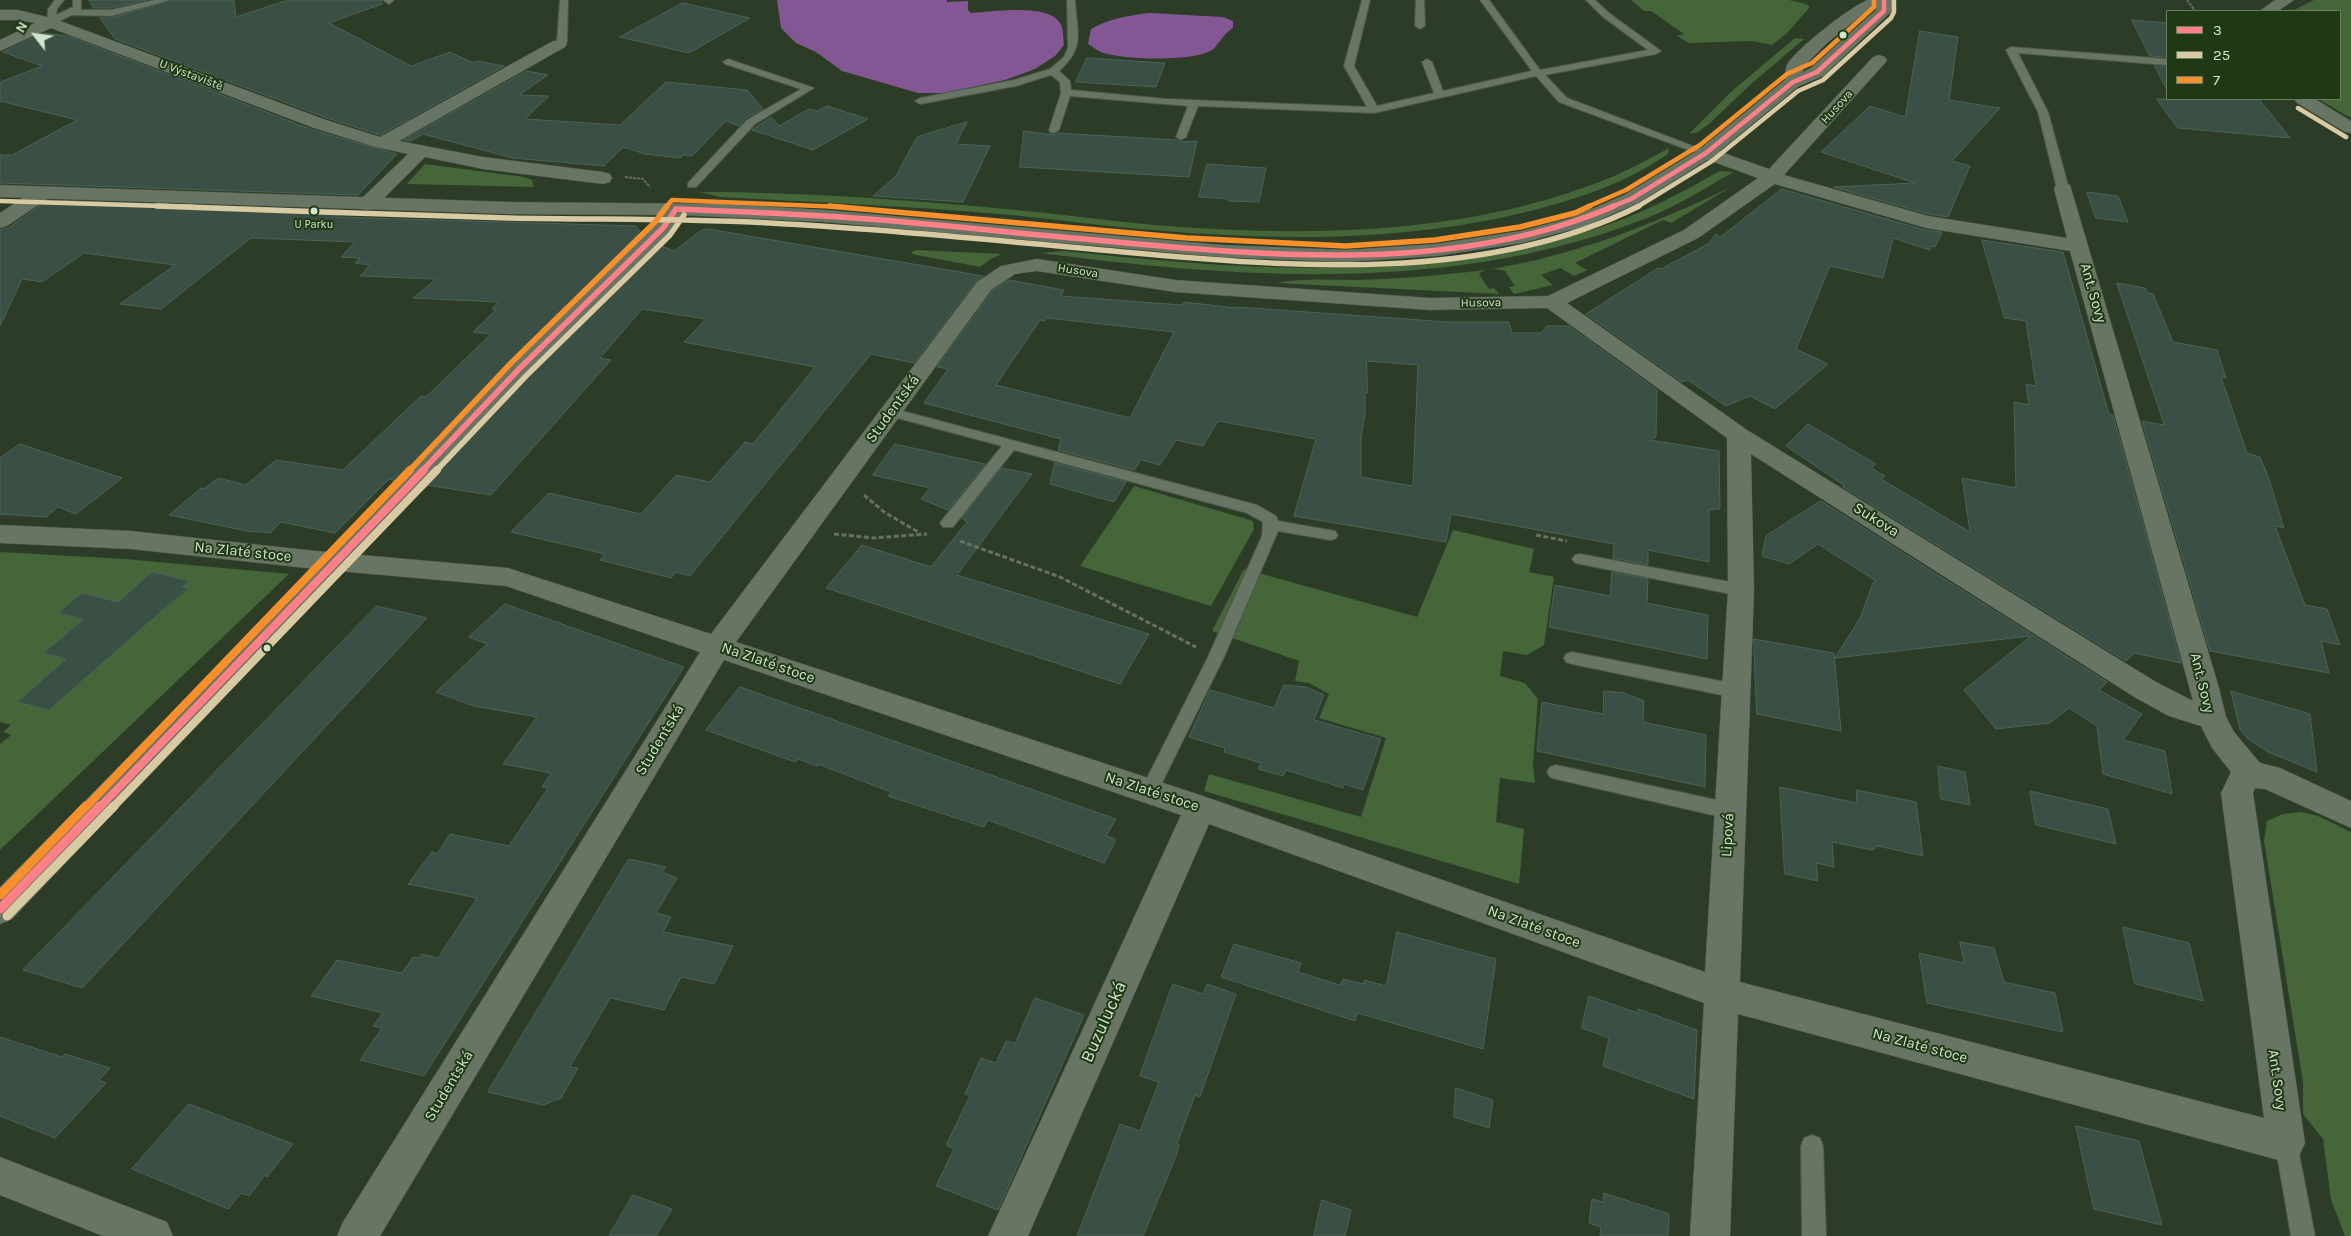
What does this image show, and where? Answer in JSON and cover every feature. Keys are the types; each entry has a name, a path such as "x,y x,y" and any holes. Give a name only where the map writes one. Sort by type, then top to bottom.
{"street":[{"path":"0,192 510,208 676,209 825,216 1186,248 1346,256 1436,250 1522,237 1578,222 1631,199 1706,153 1793,82 1817,72 1884,12 1884,0"},
{"path":"2269,10 2286,0"},
{"name":"U Výstaviště","path":"0,15 18,15 50,22 310,120 382,143 482,163 603,178"},
{"path":"0,46 50,22"},
{"path":"382,143 559,44"},
{"name":"Husova","path":"1001,271 1019,266 1037,265 1175,286 1430,304 1552,302 1690,234 1772,177 1878,60"},
{"path":"2305,100 2351,128"},
{"path":"367,204 421,151"},
{"name":"Ant. Sovy","path":"1706,153 1772,177 1926,222 2079,246"},
{"name":"Ant. Sovy","path":"2063,188 2205,688 2211,718 2224,740 2251,775 2240,782 2237,793 2286,1143"},
{"path":"0,222 43,193"},
{"path":"0,909 336,562 518,369 663,228 676,209"},
{"name":"Studentská","path":"357,1236 717,646 984,286 1001,271"},
{"name":"Sukova","path":"1552,302 1739,435 2146,690 2178,708 2211,718"},
{"name":"Lipová","path":"1710,1236 1720,993 1742,579 1739,435"},
{"name":"Na Zlaté stoce","path":"0,534 131,540 336,562 508,577 1200,808 1720,993 2286,1143"},
{"path":"2251,775 2269,777 2351,815"},
{"name":"Buzulucká","path":"1008,1236 1200,808"},
{"path":"0,1176 153,1236"}],"lane":[{"path":"50,22 53,9 60,0"},
{"path":"50,22 78,8 77,0"},
{"path":"72,12 111,13 166,0"},
{"path":"559,44 562,42 564,0"},
{"path":"920,101 1016,83 1053,71 1068,58 1074,48 1071,0"},
{"path":"1366,0 1349,66 1374,110"},
{"path":"1420,0 1420,26"},
{"path":"1484,0 1538,73 1562,100 1706,153"},
{"path":"1066,93 1192,103 1374,110 1538,73 1656,51 1606,15 1590,0"},
{"name":"Ant. Sovy","path":"2063,188 2043,112 2011,50 2166,62"},
{"path":"692,185 750,122 809,88 728,62"},
{"path":"1427,62 1440,96"},
{"path":"1053,71 1065,81 1066,93 1054,130"},
{"path":"1181,137 1193,108 1192,103"},
{"path":"891,412 1252,509 1271,520 1270,536 1216,657 1149,792"},
{"path":"948,523 1011,444"},
{"path":"1270,525 1330,535"},
{"path":"1580,559 1742,579"},
{"path":"1572,658 1736,691"},
{"path":"1556,772 1730,811"},
{"path":"2286,1143 2303,1236"},
{"path":"1812,1146 1814,1236"}],"path":[{"path":"643,179 652,190"},
{"path":"843,477 884,512 921,533"},
{"path":"802,531 873,538 921,533 930,534"},
{"path":"958,540 1060,577 1216,657"}],"green space":[{"path":"1631,0 1789,0 1806,4 1810,7 1787,33 1772,45 1752,41 1689,43 1677,36 1684,34 1651,11 1644,11"},
{"path":"2314,0 2351,0 2351,118 2320,100 2341,100 2341,10 2294,10"},
{"path":"1795,38 1804,39 1751,84 1709,124 1698,132 1689,134 1732,91"},
{"path":"1669,148 1668,154 1653,164 1619,181 1584,195 1530,211 1440,228 1348,236 1302,237 1210,234 965,211 720,197 700,192 779,193 898,200 1210,229 1324,231 1438,222 1493,213 1548,199 1602,181 1628,170"},
{"path":"425,164 524,177 532,180 534,187 407,184"},
{"path":"1720,171 1734,172 1647,218 1574,242 1499,259 1423,269 1346,274 1269,273 1192,269 1040,253 1065,251 1206,264 1277,267 1348,268 1419,264 1489,255 1558,240 1638,213"},
{"path":"1731,187 1671,223 1663,220 1575,263 1587,270 1574,276 1560,268 1541,275 1553,285 1514,294 1509,287 1515,286 1505,271 1489,269 1537,260 1570,251 1668,216"},
{"path":"916,250 1002,254 980,267 912,254"},
{"path":"1487,269 1479,274 1489,289 1494,288 1499,294 1276,283 1306,280 1398,278"},
{"path":"1134,486 1253,521 1254,529 1211,606 1080,566"},
{"path":"1453,530 1534,549 1529,572 1554,577 1544,645 1527,655 1503,651 1500,676 1525,683 1538,699 1533,764 1535,783 1500,778 1496,822 1524,829 1519,884 1204,791 1209,774 1361,817 1386,738 1319,718 1329,694 1309,683 1295,681 1299,661 1212,631 1244,569 1417,617"},
{"path":"0,552 125,559 289,574 0,850 0,744 11,735 3,732 11,725 0,722","holes":["152,572 189,581 182,587 188,589 167,607 123,598","82,593 105,599 82,619 59,613","129,638 49,710 18,702 66,659 44,653"]},
{"path":"2301,812 2318,816 2351,832 2351,1236 2345,1236 2331,1200 2323,1139 2303,1114 2303,1082 2264,841 2267,821 2283,814"}],"shaded area":[{"path":"777,0 947,0 947,2 968,1 968,10 971,13 1005,10 1032,11 1054,17 1060,23 1063,31 1064,45 1055,56 1035,69 1005,80 945,93 918,93 842,71 816,52 796,43 781,28"},
{"path":"1150,13 1223,17 1233,21 1233,28 1212,50 1203,54 1174,58 1157,59 1111,55 1101,52 1088,44 1091,29 1119,18"}],"building":[{"path":"89,0 147,0 111,8 94,8"},
{"path":"172,0 234,0 236,17 288,0 381,0 382,4 329,23 411,66 450,52 473,63 477,61 504,66 380,135 327,118 115,39 100,18 111,18"},
{"path":"683,3 750,18 689,53 620,37"},
{"path":"2132,20 2166,23 2166,57 2150,56"},
{"path":"1920,31 1958,37 1949,100 2000,108 1952,161 1970,166 1948,217 1928,214 1833,187 1915,183 1821,152 1870,106 1905,117"},
{"path":"44,33 68,36 313,130 397,154 358,195 0,183 0,155 12,155 77,120 0,101 0,82 42,66 3,52"},
{"path":"1087,58 1165,63 1156,87 1076,82"},
{"path":"2155,66 2166,67 2166,88"},
{"path":"527,71 548,75 519,95 549,96 525,119 620,125 666,82 747,90 763,109 746,118 739,126 726,121 692,156 683,155 680,158 645,154 623,147 604,166 513,158 423,134 411,141 404,140"},
{"path":"2157,99 2260,100 2290,138 2178,128"},
{"path":"827,106 868,119 813,150 752,130 771,117 779,126 809,109 817,111"},
{"path":"967,122 956,144 990,146 963,202 873,196 896,176 917,137"},
{"path":"1024,131 1054,135 1057,133 1177,140 1180,142 1197,141 1189,177 1020,167"},
{"path":"1207,164 1266,168 1259,202 1228,201 1229,199 1199,197"},
{"path":"1782,189 1925,230 1942,232 1935,247 1930,246 1930,250 1893,238 1883,278 1830,266 1796,349 1828,364 1775,409 1750,396 1726,406 1688,380 1682,382 1586,314 1658,268 1661,269 1708,244 1716,234 1720,237"},
{"path":"2087,192 2118,196 2128,222 2096,218"},
{"path":"48,200 343,210 337,217 636,226 642,235 510,363 396,481 389,479 335,533 281,522 270,533 247,531 169,515 201,488 204,489 218,478 246,485 276,460 343,470 421,396 426,397 491,334 473,332 496,310 492,309 498,302 413,298 436,279 360,276 370,265 355,263 360,258 341,257 355,242 251,238 161,309 120,304 175,265 84,253 42,282 22,279 0,326 0,230 8,228"},
{"path":"708,229 983,276 976,281 914,363 871,354 690,576 676,572 671,578 600,560 605,554 511,532 549,493 641,514 676,475 710,482 745,442 753,444 815,367 684,342 706,319 642,309 600,358 611,360 491,495 426,485 528,375 659,245 674,251 702,230"},
{"path":"1982,240 2063,252 2109,414 2113,415 2181,663 2134,653 2126,661 1843,487 1845,486 1786,446 1808,424 1876,464 1871,468 1885,476 1881,479 1970,532 1962,478 2016,488 2014,402 2029,405 2026,384 2036,386 2026,321 2005,318"},
{"path":"1009,280 1064,290 1061,296 1182,305 1184,302 1236,308 1448,322 1509,322 1512,333 1541,333 1547,326 1569,326 1657,390 1656,437 1650,440 1719,451 1720,509 1709,510 1709,562 1648,550 1648,565 1613,558 1614,544 1451,514 1446,542 1294,516 1316,439 1218,421 1203,446 1176,440 1160,465 1141,460 1134,470 1058,450 1061,439 924,403 948,369 937,367 992,291","holes":["1047,318 1174,332 1130,418 996,385 1040,320 1044,321","1367,361 1418,365 1413,486 1361,477 1361,438 1365,414 1365,393 1367,393"]},
{"path":"2117,283 2145,288 2148,293 2153,294 2173,342 2217,350 2226,378 2221,377 2247,453 2260,457 2268,476 2284,528 2275,526 2305,605 2327,609 2340,645 2321,641 2329,673 2210,651 2142,421 2164,425"},
{"path":"20,444 122,478 76,514 58,507 46,517 0,514 0,458"},
{"path":"895,444 985,464 948,510 921,499 930,488 873,475"},
{"path":"1055,463 1126,482 1114,502 1050,484"},
{"path":"1002,468 1032,474 957,575 1149,634 1120,684 826,588 862,545 931,567 967,522 962,518"},
{"path":"1821,501 2107,682 2099,690 2142,714 2123,740 2165,751 2172,794 2103,774 2097,726 2069,708 2050,723 1996,729 1964,690 2031,636 1835,658 1860,618 1873,583 1876,581 1818,544 1789,564 1762,556 1766,536"},
{"path":"152,572 190,581 182,587 188,588 49,710 17,702 66,659 43,653 84,619 58,613 82,593 118,602"},
{"path":"1612,572 1648,579 1647,603 1708,615 1707,659 1549,627 1555,585 1610,596"},
{"path":"505,604 684,667 424,1076 360,1060 382,1028 373,1026 383,1013 311,996 337,960 402,973 413,957 419,958 422,954 438,958 477,898 408,884 432,852 437,854 450,834 509,846 548,788 542,787 551,773 503,764 537,717 474,706 436,692 487,644 469,637"},
{"path":"377,606 427,618 82,988 23,970"},
{"path":"1754,639 1834,653 1841,731 1757,714"},
{"path":"1284,685 1306,687 1324,695 1314,720 1381,739 1363,790 1344,784 1343,788 1286,770 1283,776 1258,769 1261,763 1224,752 1225,748 1189,737 1210,690 1274,708"},
{"path":"740,687 1116,819 1106,836 1115,839 1115,842 1104,863 988,820 984,827 888,796 891,792 818,764 817,766 798,759 795,762 706,730"},
{"path":"1604,691 1624,693 1644,701 1643,722 1706,735 1705,787 1537,751 1542,702 1603,714"},
{"path":"2231,691 2310,714 2317,772 2268,752 2247,738 2240,729"},
{"path":"1938,766 1965,772 1970,805 1941,799"},
{"path":"1780,787 1857,803 1856,790 1916,802 1923,856 1878,846 1872,850 1832,842 1834,867 1816,863 1818,881 1785,874"},
{"path":"2030,791 2108,809 2116,844 2036,825"},
{"path":"629,859 666,867 662,872 677,878 656,913 671,917 663,932 733,946 714,984 681,977 664,1010 610,998 570,1067 578,1068 561,1098 543,1105 488,1092"},
{"path":"2123,927 2189,943 2203,1001 2135,984"},
{"path":"1397,932 1496,959 1483,1049 1357,1013 1355,1021 1221,977 1234,944 1301,963 1298,972 1340,985 1343,979 1364,984 1364,980 1386,986"},
{"path":"1960,942 1994,948 2004,982 2055,993 2063,1032 1927,1003 1919,953 1964,963"},
{"path":"1173,984 1203,994 1207,984 1236,994 1200,1097 1195,1095 1177,1144 1179,1145 1176,1156 1143,1236 1077,1236 1120,1124 1140,1131 1159,1082 1140,1076"},
{"path":"1589,996 1638,1013 1638,1009 1697,1030 1694,1099 1603,1066 1609,1038 1582,1028"},
{"path":"1035,998 1084,1015 998,1210 936,1186 954,1149 946,1145 970,1096 965,1094 981,1058 996,1063 1006,1041 1015,1043"},
{"path":"0,1037 62,1057 65,1054 110,1068 99,1080 106,1083 55,1138 0,1116"},
{"path":"1456,1088 1493,1100 1489,1128 1454,1117"},
{"path":"189,1104 293,1144 249,1196 241,1193 228,1209 132,1169"},
{"path":"2076,1126 2139,1141 2162,1225 2094,1209"},
{"path":"1604,1193 1669,1214 1668,1236 1600,1236 1601,1227 1589,1223 1592,1199 1603,1202"},
{"path":"633,1195 672,1209 656,1236 609,1236"},
{"path":"1322,1200 1351,1210 1345,1236 1314,1236"}],"transit line":[{"name":"7","path":"0,895 305,581 512,362 655,222 672,200 826,206 1187,238 1346,246 1435,240 1520,227 1575,213 1626,190 1700,145 1787,74 1812,63 1874,7 1874,0"},
{"name":"3","path":"676,209 825,216 1186,248 1346,256 1436,250 1522,237 1578,222 1631,199 1706,153 1793,82 1817,72 1884,11 1884,0"},
{"name":"25","path":"0,201 510,218 720,220 824,226 1222,261 1346,266 1437,260 1525,247 1581,231 1636,208 1712,161 1798,91 1823,80 1891,18 1894,12 1894,0"},
{"name":"25","path":"2298,108 2346,137"},
{"name":"3","path":"0,909 312,588 519,369 663,228 676,209"},
{"name":"25","path":"7,916 319,595 526,376 670,235 684,215"}],"place":[{"name":"U Parku","path":"314,211"}]}
